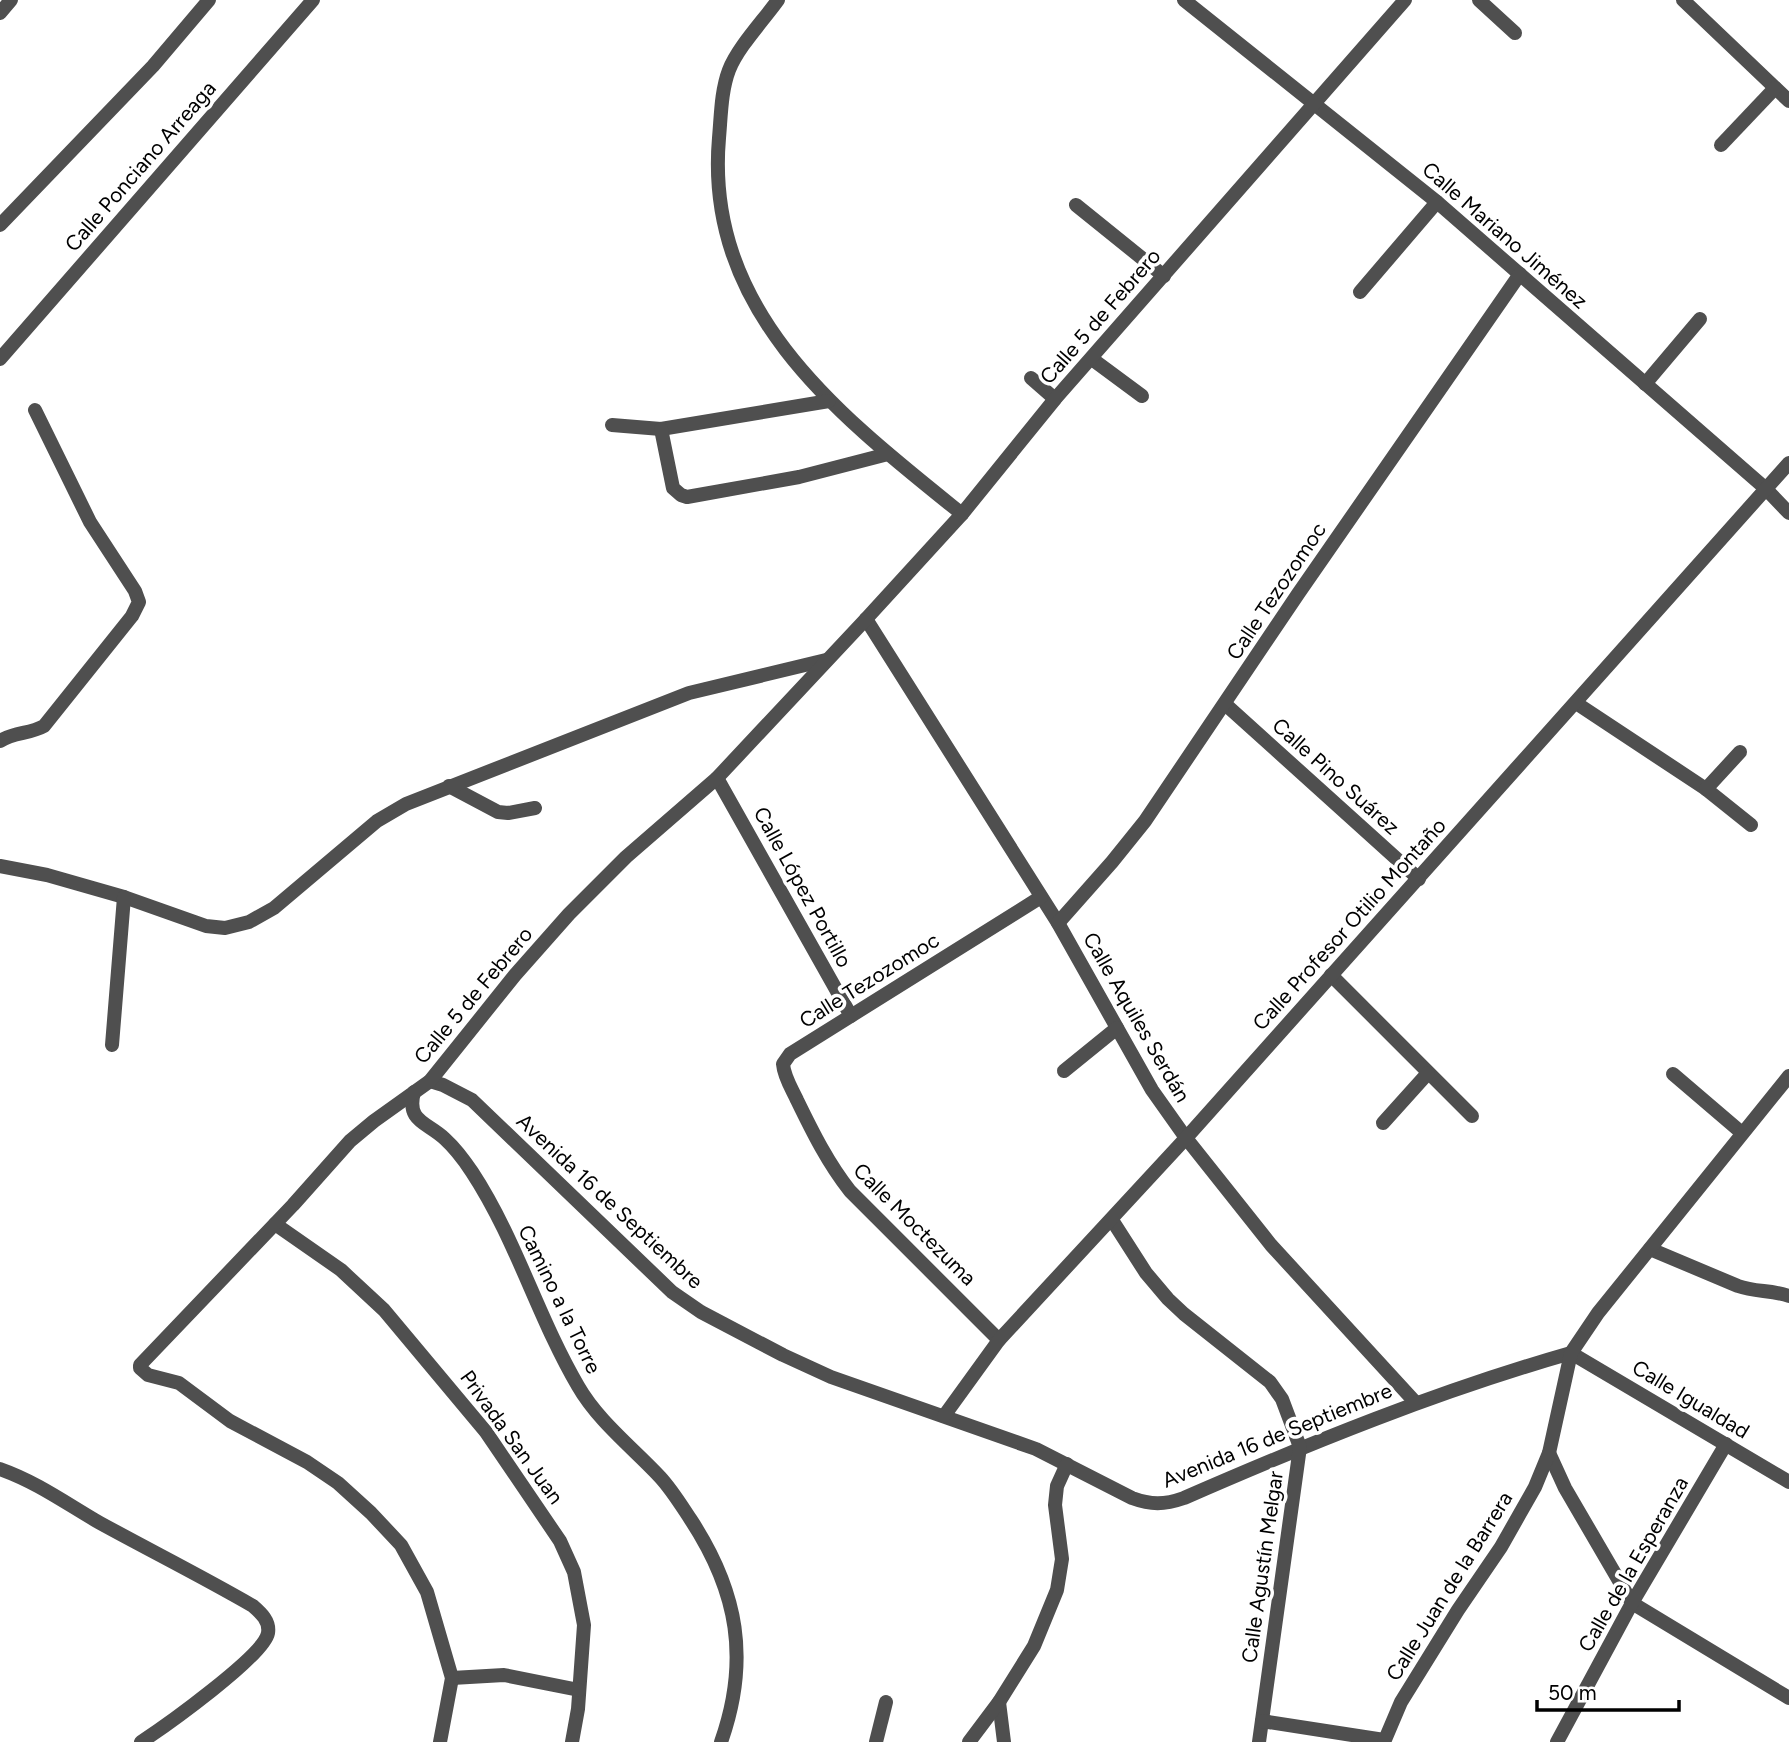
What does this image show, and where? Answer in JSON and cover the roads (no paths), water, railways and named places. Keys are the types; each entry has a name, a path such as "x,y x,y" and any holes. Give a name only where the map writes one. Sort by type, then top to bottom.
{"street":[{"path":"0,13 11,0"},
{"path":"0,225 153,66 209,0"},
{"name":"Calle Ponciano Arreaga","path":"0,359 313,0"},
{"path":"778,0 730,67 723,97 717,160 719,198 725,232 739,273 756,309 829,401 888,454 962,514"},
{"name":"Calle Mariano Jiménez","path":"1184,0 1437,202 1765,488 1789,513"},
{"name":"Calle 5 de Febrero","path":"452,1678 426,1592 401,1545 371,1513 338,1483 307,1462 230,1421 178,1383 143,1371 140,1368 142,1362 275,1224 350,1141 430,1081 515,975 569,914 626,857 717,778 866,619 962,514 1055,399 1093,359 1405,0"},
{"path":"1479,0 1515,33"},
{"path":"1683,0 1789,101"},
{"path":"1721,145 1775,88"},
{"path":"1360,292 1437,202"},
{"path":"1076,205 1164,276"},
{"name":"Calle Tezozomoc","path":"1058,923 1145,821 1298,594 1520,274"},
{"path":"1645,384 1700,319"},
{"path":"1093,359 1142,396"},
{"path":"1031,378 1055,399"},
{"path":"612,425 661,429 829,401"},
{"path":"0,741 15,734 33,733 44,726 132,616 139,602 135,591 90,522 35,410"},
{"path":"661,429 673,488 681,495 694,498 799,477 888,454"},
{"name":"Calle Profesor Otilio Montaño","path":"944,1416 999,1340 1186,1138 1789,463"},
{"name":"Calle Aquiles Serdán","path":"866,619 1058,923 1152,1090 1186,1138 1271,1245 1416,1403"},
{"path":"0,866 47,875 124,897 206,926 225,928 249,922 294,893 377,821 406,804 688,693 827,659"},
{"path":"1576,703 1706,789 1751,825"},
{"name":"Calle Pino Suárez","path":"1225,704 1419,879"},
{"path":"1706,789 1740,752"},
{"name":"Calle López Portillo","path":"717,778 852,1016"},
{"path":"449,786 498,812 535,808"},
{"path":"112,1045 124,897"},
{"name":"Calle Tezozomoc","path":"790,1054 1041,897"},
{"path":"1331,975 1472,1116"},
{"path":"1064,1071 1117,1028"},
{"name":"Calle Moctezuma","path":"790,1054 783,1064 784,1071 822,1152 835,1172 850,1191 999,1340"},
{"path":"1383,1124 1428,1073"},
{"path":"1672,1074 1742,1133"},
{"path":"1571,1353 1598,1313 1789,1076"},
{"name":"Avenida 16 de Septiembre","path":"430,1081 472,1100 672,1292 701,1312 831,1377 1036,1449 1132,1498 1155,1505 1184,1498 1300,1447 1416,1403 1571,1353"},
{"name":"Camino a la Torre","path":"414,1092 411,1103 415,1116 452,1145 473,1173 580,1390 662,1480 714,1560 730,1598 737,1633 738,1660 734,1696 721,1742"},
{"name":"Calle Agustín Melgar","path":"1112,1220 1146,1273 1168,1299 1270,1382 1286,1408 1300,1447 1288,1549 1259,1742"},
{"name":"Privada San Juan","path":"275,1224 341,1269 384,1310 486,1432 561,1541 574,1572 584,1625 572,1742"},
{"path":"1650,1249 1738,1286 1789,1296"},
{"name":"Calle Igualdad","path":"1571,1353 1789,1482"},
{"name":"Calle Juan de la Barrera","path":"1384,1741 1401,1702 1521,1514 1549,1452 1571,1353"},
{"name":"Calle de la Esperanza","path":"1557,1742 1632,1603 1726,1444"},
{"path":"1549,1452 1565,1488 1632,1603 1789,1698"},
{"path":"969,1742 999,1702 1034,1646 1057,1590 1062,1559 1055,1505 1058,1486 1067,1464"},
{"path":"0,1469 52,1493 98,1522 253,1606 268,1623 268,1634 264,1642 247,1662 141,1742"},
{"path":"440,1742 452,1678 504,1675 579,1690"},
{"path":"876,1742 886,1702"},
{"path":"999,1702 1004,1742"},
{"path":"1262,1721 1384,1741"}]}
